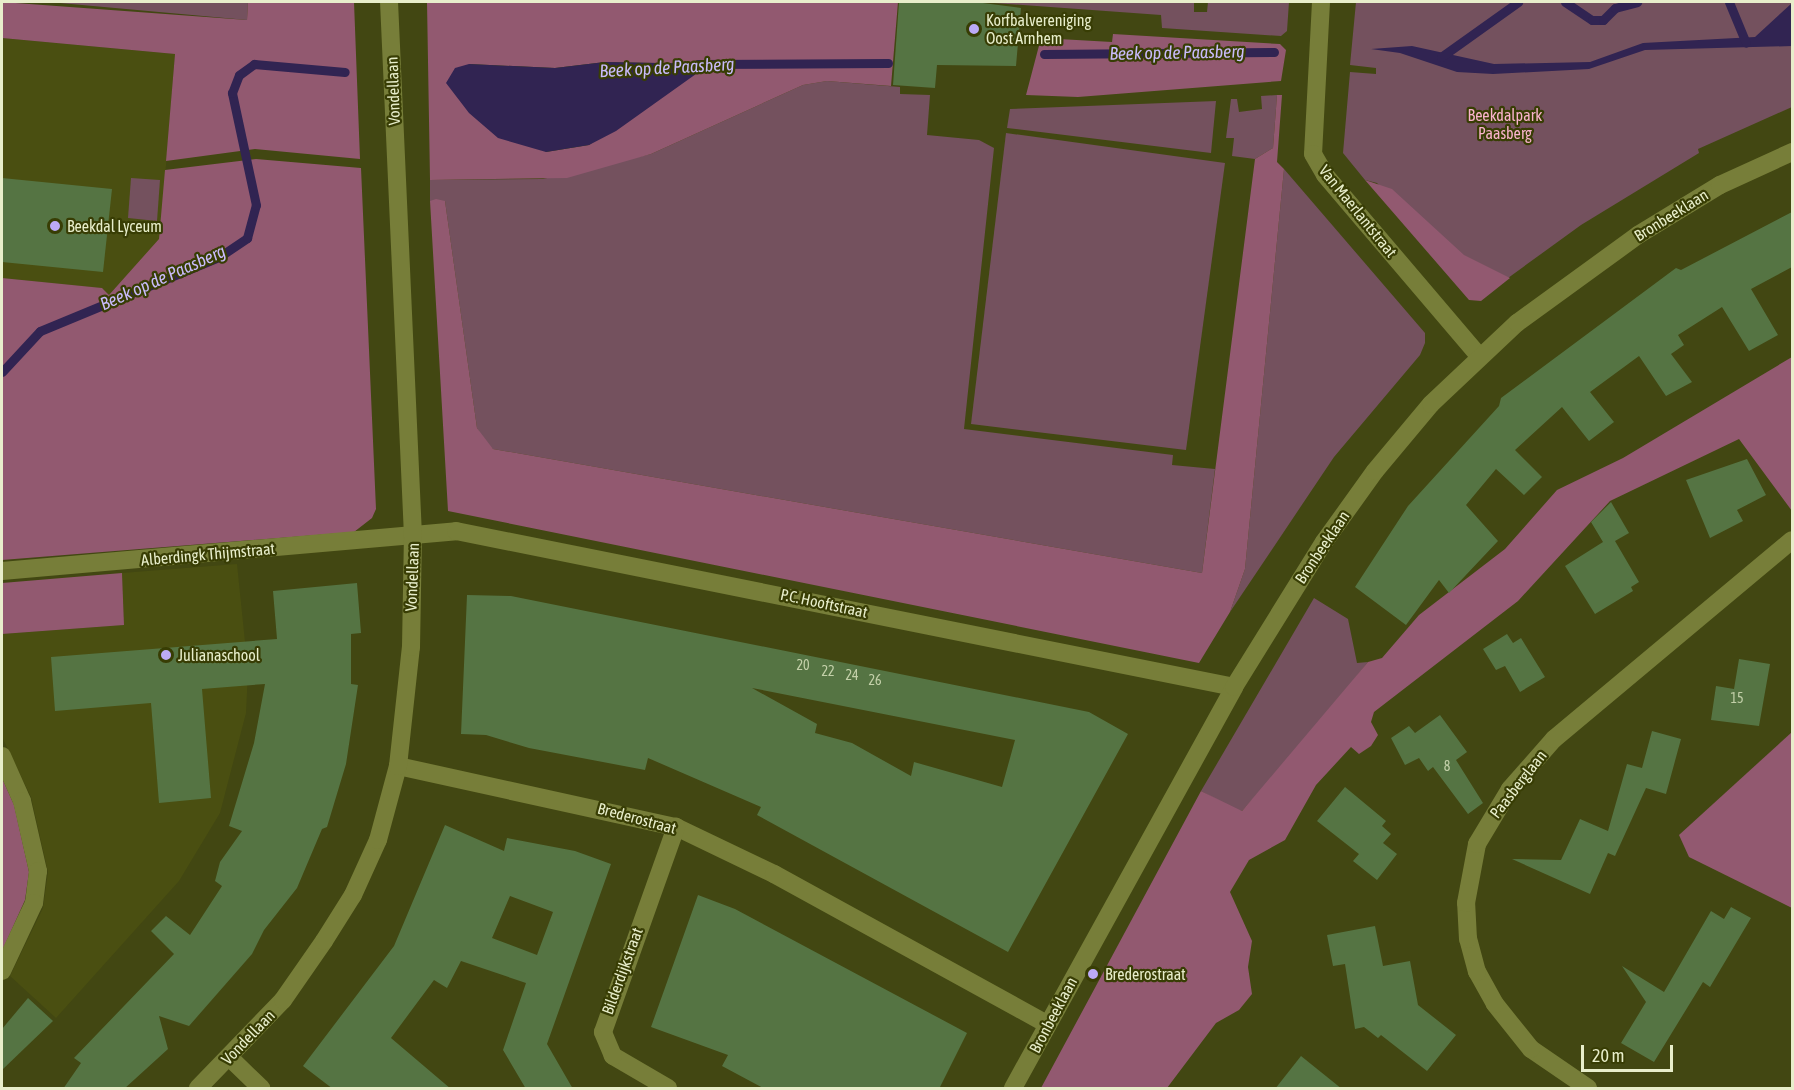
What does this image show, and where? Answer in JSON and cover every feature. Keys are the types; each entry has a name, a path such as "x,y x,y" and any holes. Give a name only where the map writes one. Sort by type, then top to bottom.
{"street":[{"name":"Vondellaan","path":"198,1089 283,999 353,895 378,840 398,766 409,671 413,536 389,2"},
{"name":"Van Maerlantstraat","path":"1321,2 1313,154 1325,175 1479,356"},
{"name":"Bronbeeklaan","path":"1013,1089 1047,1023 1234,687 1324,542 1375,471 1479,356 1517,322 1638,235 1720,185 1792,152"},
{"name":"P.C. Hooftstraat","path":"413,536 456,531 525,542 1234,687"},
{"name":"Alberdingk Thijmstraat","path":"2,571 413,536"},
{"name":"Paasberglaan","path":"1588,1089 1531,1049 1495,1004 1477,972 1468,939 1466,903 1477,844 1510,789 1554,739 1792,540"},
{"path":"2,756 22,801 38,871 34,903 2,971"},
{"name":"Brederostraat","path":"398,766 676,827 774,874 1047,1023"},
{"name":"Bilderdijkstraat","path":"668,1089 613,1056 603,1032 676,827"},
{"path":"229,1057 261,1089"}],"shaded area":[{"path":"2,2 247,20 248,2 354,2 360,159 255,149 166,161 175,54 2,38"},
{"path":"427,2 898,2 891,86 827,81 803,85 651,154 567,178 430,180","holes":["605,62 709,64 589,145 546,152 469,64 555,68"]},
{"path":"1113,34 1280,44 1286,50 1281,81 1078,97 1026,95 1041,38 1112,42"},
{"name":"Beekdal Lyceum","path":"2,38 175,54 160,239 109,295 101,288 2,278"},
{"path":"1277,95 1282,95 1277,162 1284,169 1245,569 1230,612 1199,663 448,511 430,201 436,199 445,201 477,428 493,449 1202,573 1255,159 1273,148"},
{"path":"256,159 361,168 376,509 372,518 354,532 2,560 2,278 102,288 109,295 159,239 165,170"},
{"path":"1365,180 1392,189 1464,255 1510,278 1481,301 1469,300"},
{"path":"1792,357 1792,511 1739,439 1610,501 1518,601 1374,712 1371,722 1378,735 1371,746 1359,754 1351,747 1316,785 1285,840 1249,860 1230,892 1252,941 1248,967 1252,994 1239,1010 1216,1023 1167,1088 1041,1088 1201,791 1242,811 1368,662 1382,658 1419,615 1505,549 1557,490 1623,458"},
{"path":"237,564 248,671 246,713 220,813 179,881 56,1018 10,976 43,908 48,872 31,797 2,737 2,634 124,625 122,573"},
{"path":"122,573 124,625 2,634 2,583"},
{"path":"1792,732 1792,908 1689,857 1679,835"},
{"path":"2,778 14,805 29,872 25,900 2,951"}],"green space":[{"path":"49,2 248,2 247,20"},
{"path":"981,2 1194,2 1194,12 1207,12 1208,2 1289,2 1287,31 1281,36 1162,28 1161,15"},
{"name":"Beekdalpark Paasberg","path":"1356,2 1792,2 1792,107 1698,149 1699,153 1581,225 1479,299 1377,183 1365,180 1343,153 1350,72 1376,74 1376,68 1350,65"},
{"path":"827,81 900,87 900,94 930,95 927,135 979,140 994,148 964,429 1173,455 1172,465 1215,469 1202,573 493,449 486,444 477,428 445,201 430,201 430,180 543,179 651,154 803,85"},
{"path":"1277,95 1273,148 1255,159 1232,156 1234,138 1226,138 1231,99 1237,99 1239,112 1262,109 1261,96"},
{"path":"1216,101 1211,153 1007,128 1010,109"},
{"path":"1006,133 1225,163 1186,450 971,424"},
{"path":"1284,169 1425,333 1425,343 1420,355 1334,457 1230,612 1245,569"},
{"path":"131,178 160,180 157,221 128,218"},
{"path":"1314,598 1348,619 1357,663 1368,662 1306,740 1242,811 1236,810 1201,791"}],"water":[{"path":"1792,3 1792,46 1645,50 1589,69 1493,74 1457,72 1400,53 1371,49 1412,46 1494,64 1590,62 1643,43 1755,37"},
{"path":"605,62 710,64 616,131 589,145 546,152 498,138 469,113 446,83 455,68 469,64 555,68"}],"building":[{"path":"899,2 975,2 1021,8 1016,66 937,65 935,88 893,85"},
{"name":"Beekdal Lyceum","path":"2,178 112,189 103,272 2,262"},
{"path":"1792,212 1792,267 1751,289 1778,335 1749,351 1722,307 1678,335 1684,345 1671,354 1692,382 1666,396 1639,356 1590,392 1614,422 1589,441 1562,407 1515,450 1542,477 1524,495 1496,469 1466,505 1498,541 1449,593 1439,580 1406,625 1355,587 1408,506 1499,406 1501,398 1676,268 1681,270"},
{"path":"1747,459 1766,495 1737,510 1743,521 1710,538 1686,480"},
{"path":"1611,502 1629,533 1615,541 1639,582 1631,587 1633,591 1595,614 1565,566 1603,542 1591,522"},
{"path":"357,583 361,633 351,634 351,684 358,685 346,764 327,827 322,829 297,888 264,930 252,954 189,1026 159,1016 168,1049 124,1089 63,1089 81,1063 74,1058 174,954 151,931 166,916 190,935 222,886 215,881 220,862 242,831 229,826 254,743 265,684 202,689 211,798 159,803 151,703 55,711 51,657 277,639 273,591"},
{"path":"467,595 511,596 1089,712 1128,734 1008,952 757,815 761,807 648,758 645,770 529,748 486,735 461,734","holes":["752,688 1015,740 1002,787 914,762 911,776 852,743 815,733 817,724"]},
{"path":"1507,634 1513,643 1521,638 1545,677 1520,692 1505,666 1496,670 1483,649"},
{"path":"1739,659 1770,664 1759,726 1711,720 1716,686 1734,689"},
{"path":"1440,715 1467,752 1456,760 1483,803 1468,814 1433,767 1428,771 1419,758 1405,765 1391,738 1409,726 1415,733"},
{"path":"1652,731 1681,739 1666,794 1646,788 1615,856 1608,853 1590,894 1512,859 1561,860 1580,819 1608,831 1627,764 1642,768"},
{"path":"1345,787 1386,821 1382,826 1391,834 1383,843 1397,854 1377,880 1353,861 1359,854 1317,821"},
{"path":"445,825 504,851 507,838 575,851 611,864 547,1044 573,1089 526,1089 503,1050 526,983 461,961 447,988 434,980 391,1038 451,1089 333,1089 303,1066 394,946","holes":["510,896 553,912 537,955 492,938"]},
{"path":"698,895 735,909 967,1033 939,1089 765,1089 722,1066 728,1055 651,1027"},
{"path":"1731,907 1751,918 1710,987 1703,982 1654,1062 1621,1043 1646,1002 1622,966 1664,992 1711,911 1724,919"},
{"path":"1375,926 1383,966 1410,961 1418,1005 1456,1035 1427,1071 1381,1035 1378,1038 1364,1027 1355,1029 1345,964 1333,966 1327,935"},
{"path":"28,998 53,1021 2,1070 2,1029"},
{"path":"1301,1056 1342,1089 1275,1089"}],"waterway":[{"name":"Beek op de Paasberg","path":"1441,57 1518,2"},
{"name":"Beek op de Paasberg","path":"1565,2 1592,20 1603,20 1615,8 1637,2"},
{"name":"Beek op de Paasberg","path":"1729,2 1746,43"},
{"name":"Beek op de Paasberg","path":"1044,54 1274,52"},
{"name":"Beek op de Paasberg","path":"698,64 888,63"},
{"name":"Beek op de Paasberg","path":"2,372 40,331 219,257 247,238 256,205 232,93 239,75 254,64 345,72"}],"place":[{"name":"Korfbalvereniging Oost Arnhem","path":"974,29"},
{"name":"Beekdal Lyceum","path":"55,226"},
{"name":"Julianaschool","path":"166,655"},
{"name":"Brederostraat","path":"1093,974"}]}
